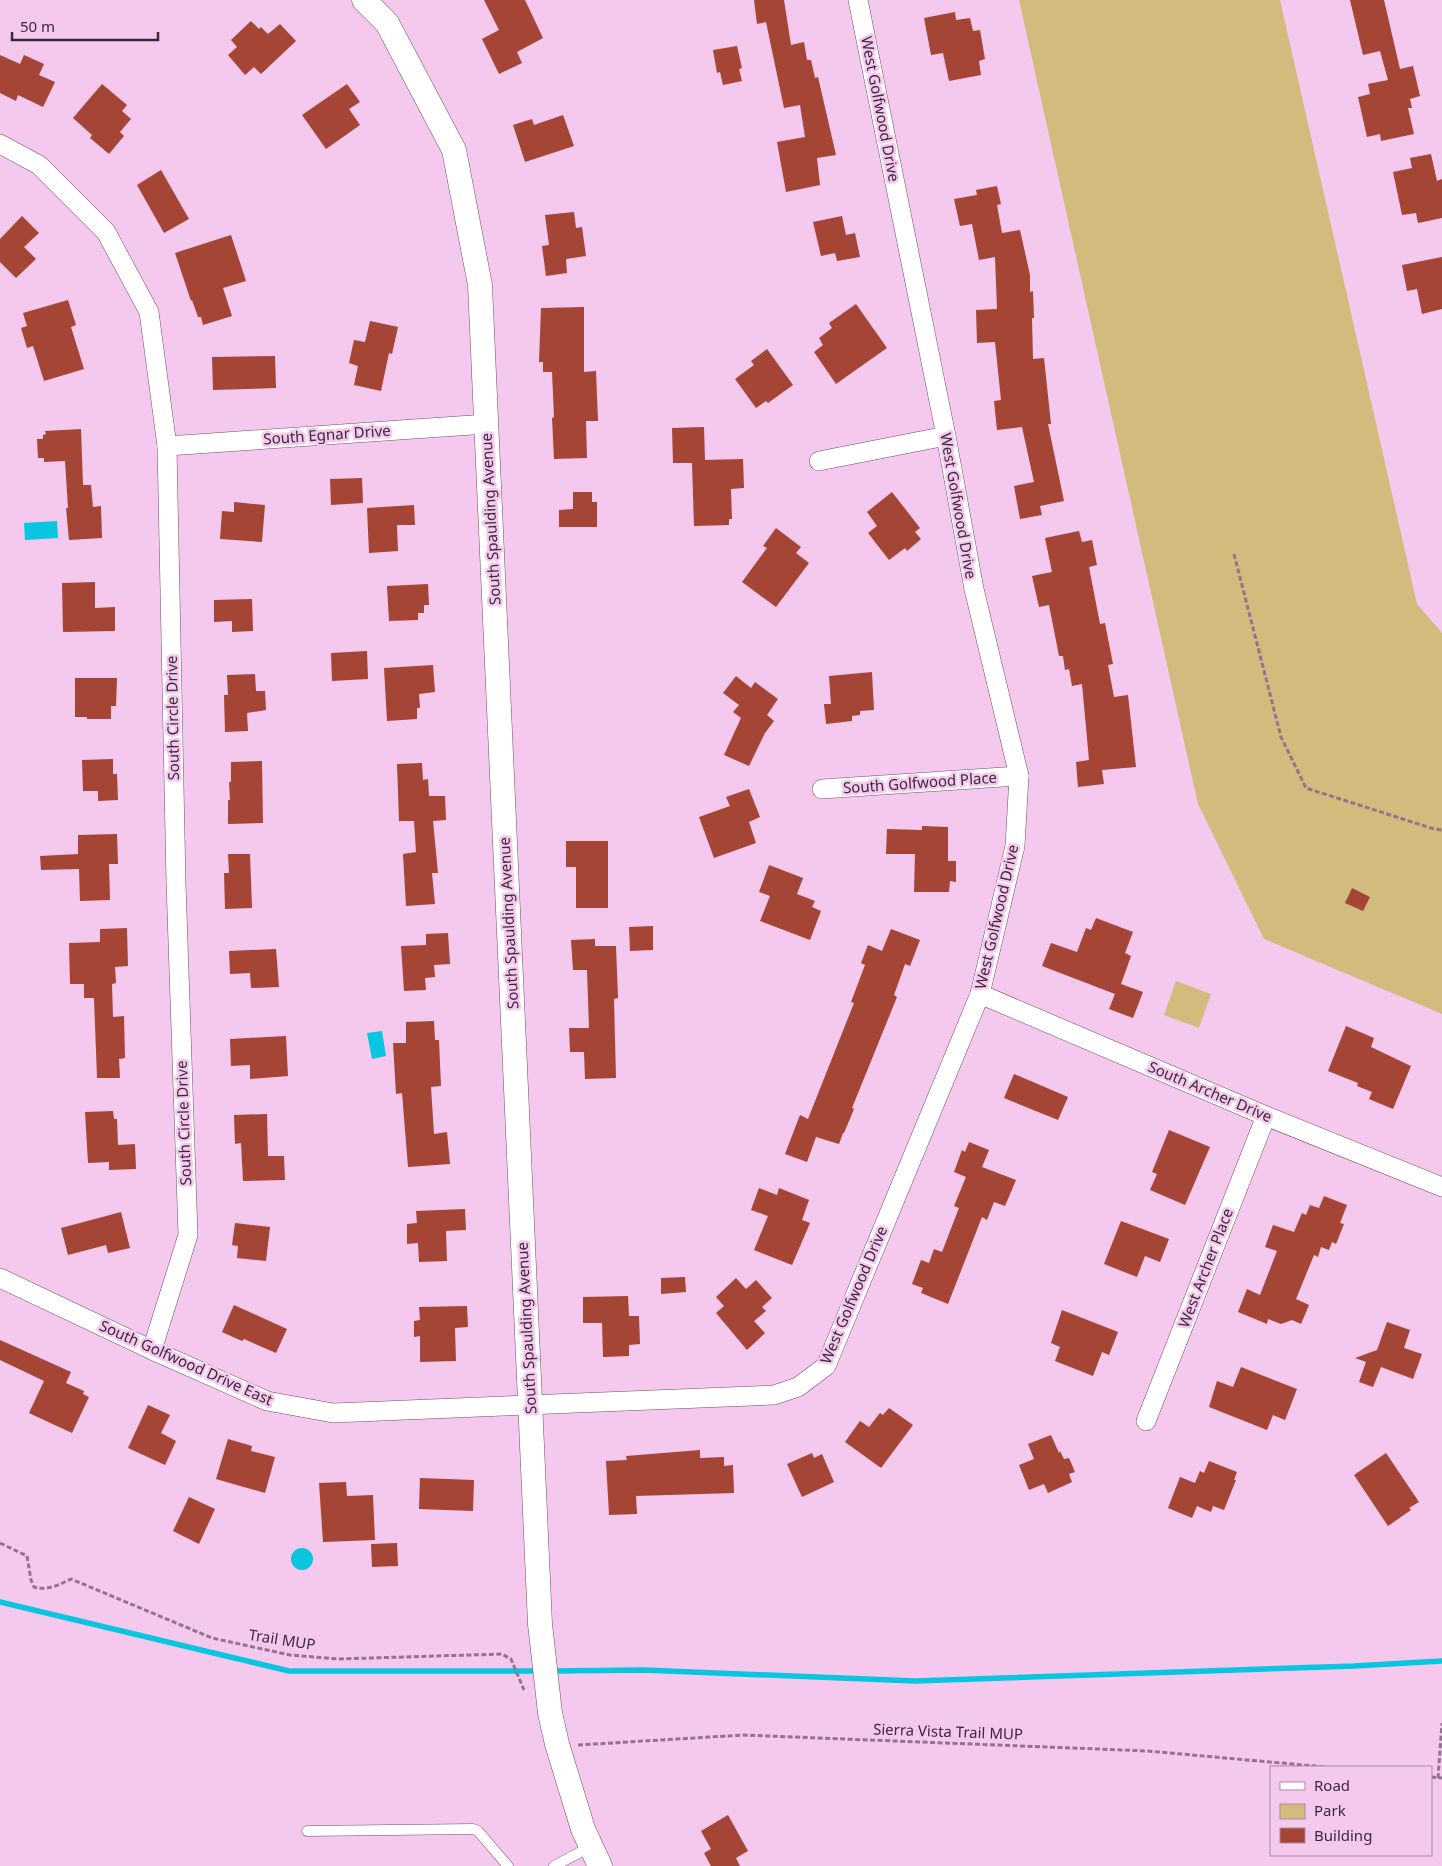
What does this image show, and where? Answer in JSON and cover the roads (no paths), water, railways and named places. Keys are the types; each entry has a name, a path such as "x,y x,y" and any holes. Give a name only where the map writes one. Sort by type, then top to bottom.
{"street":[{"name":"South Spaulding Avenue","path":"364,0 387,23 454,150 480,285 540,1624 550,1713 564,1770 595,1857"},
{"name":"West Golfwood Drive","path":"531,1405 774,1395 798,1387 826,1366 980,994 1016,846 1018,776 974,589 946,436 858,0"},
{"name":"South Circle Drive","path":"0,144 39,165 106,232 149,312 167,446 176,883 188,1235 152,1350"},
{"name":"South Egnar Drive","path":"167,446 487,424"},
{"path":"819,461 946,436"},
{"name":"South Golfwood Place","path":"822,789 1018,776"},
{"name":"South Archer Drive","path":"980,994 1266,1116 1442,1187"},
{"name":"West Archer Place","path":"1146,1421 1266,1116"},
{"name":"South Golfwood Drive East","path":"0,1278 152,1350 267,1401 333,1413 531,1405"}],"lane":[{"path":"307,1831 473,1829 478,1831 508,1866"},
{"path":"554,1866 595,1857"}],"water":[{"path":"57,521 58,538 25,540 24,523"},
{"path":"382,1031 386,1056 372,1059 367,1033"},
{"path":"298,1548 306,1548 313,1555 313,1563 306,1570 298,1570 291,1563 291,1555"}],"waterway":[{"path":"0,1602 289,1671 540,1671"},
{"path":"551,1671 643,1670 915,1681 1354,1666 1442,1661"}]}
